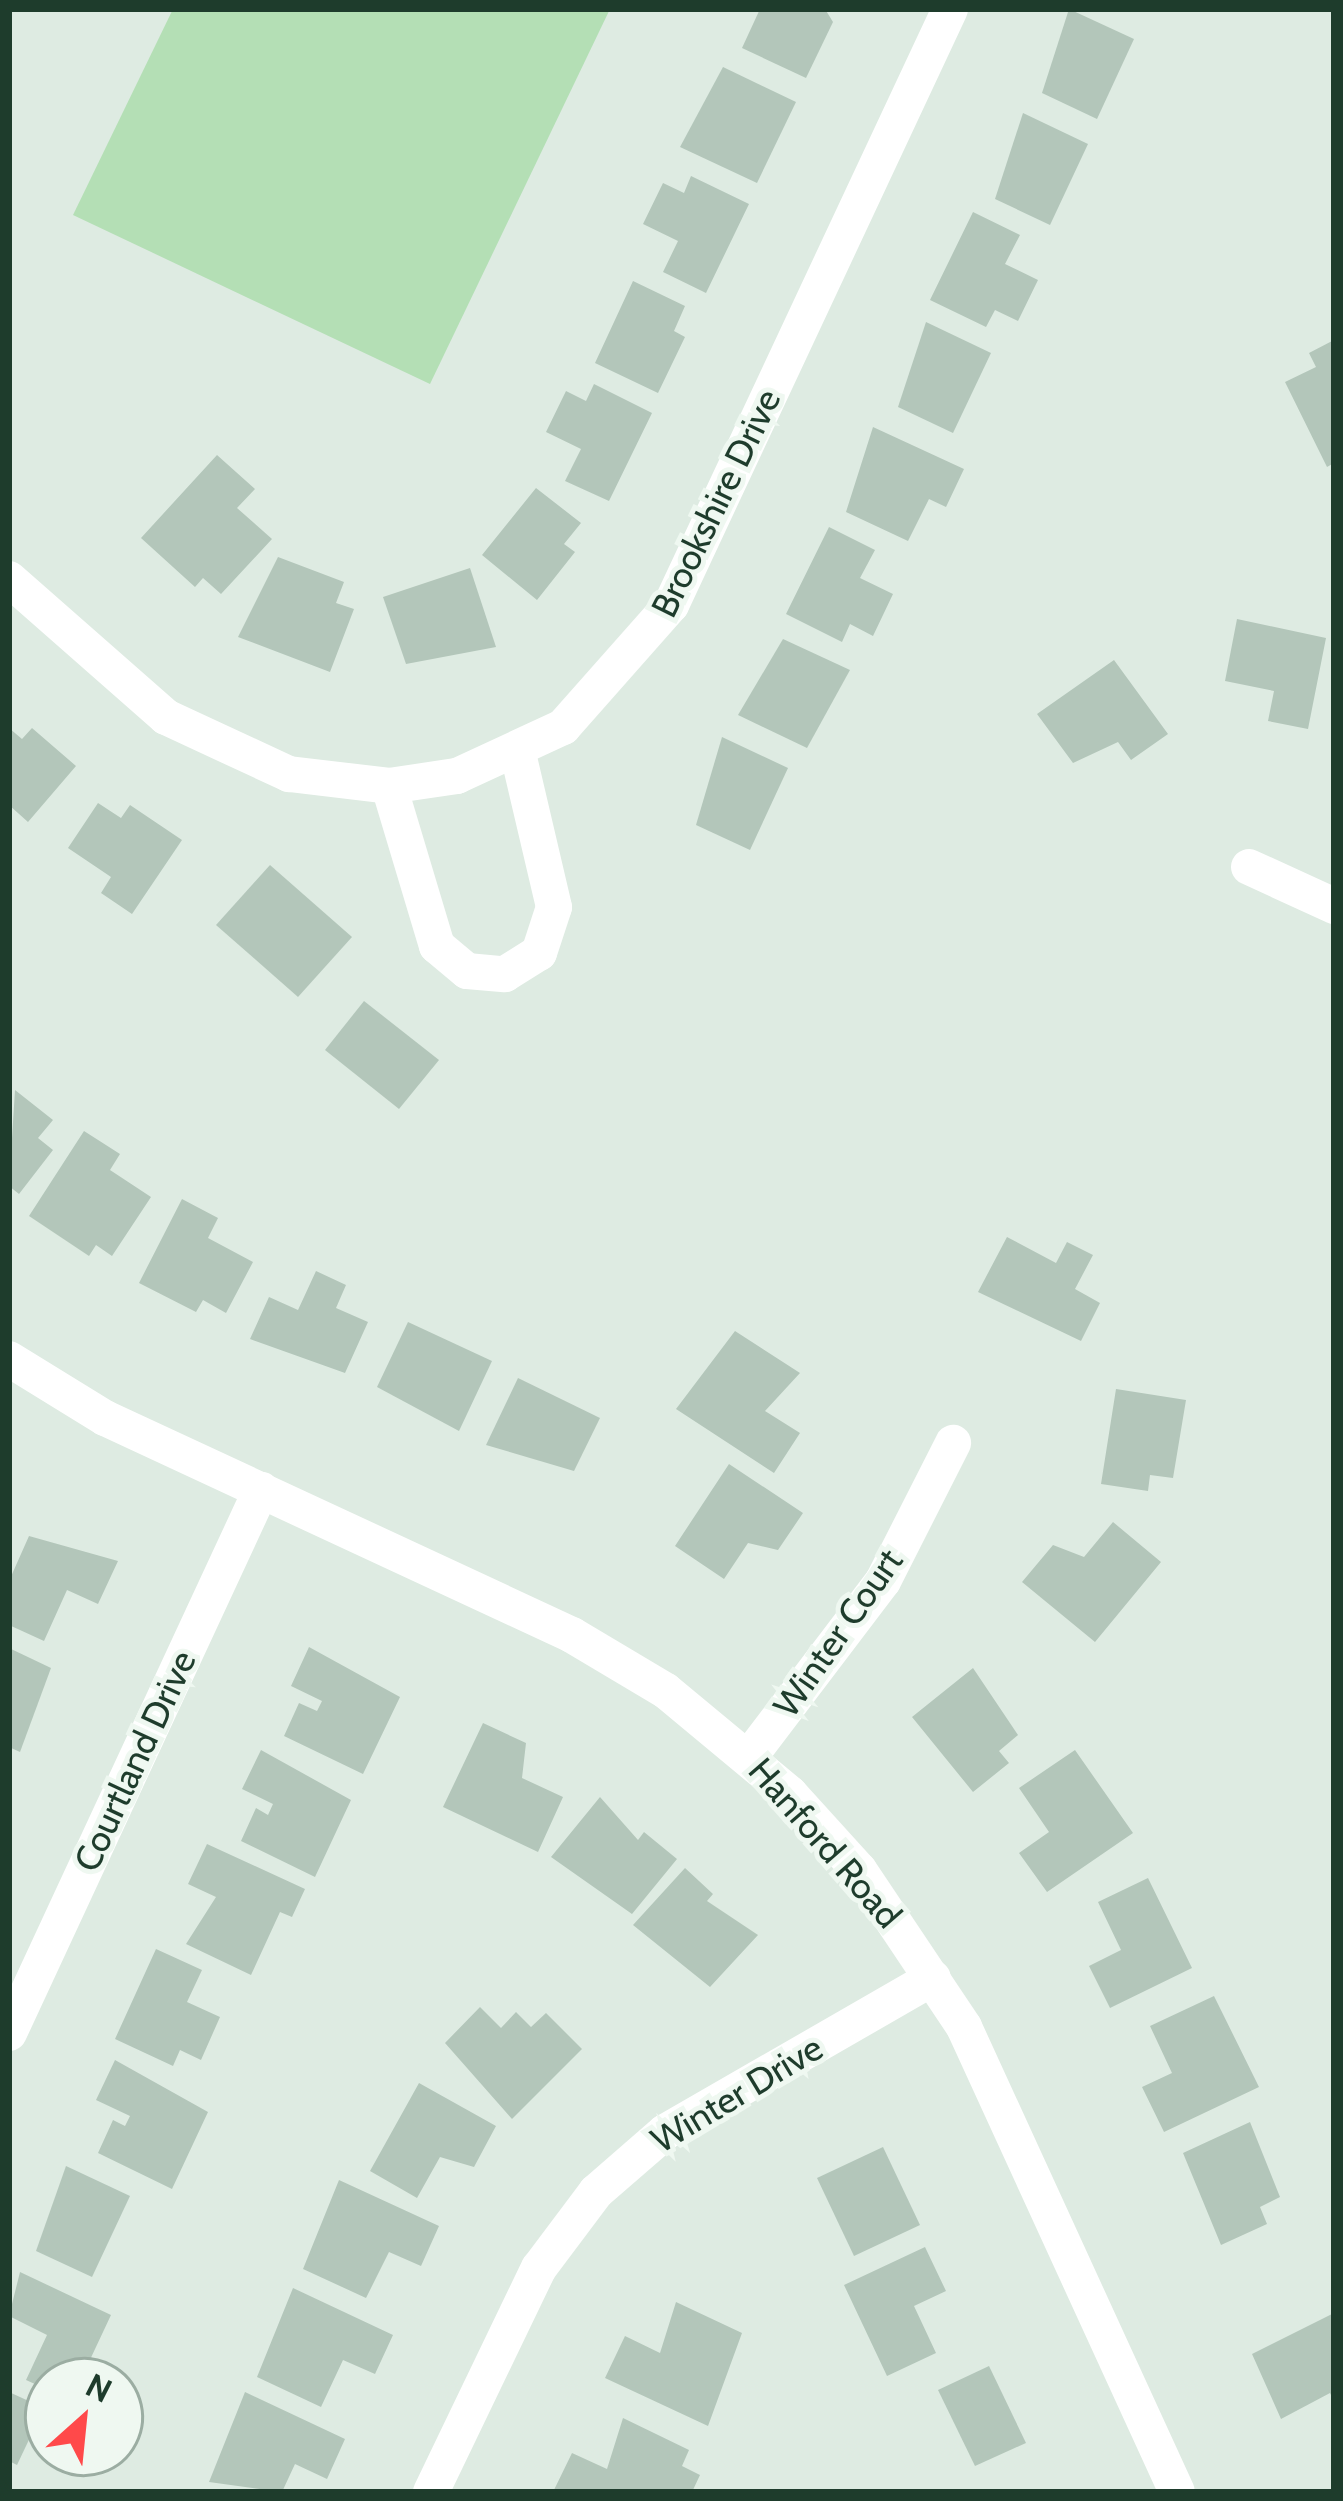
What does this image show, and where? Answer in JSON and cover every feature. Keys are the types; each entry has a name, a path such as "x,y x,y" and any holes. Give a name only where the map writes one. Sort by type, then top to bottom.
{"street":[{"name":"Brookshire Drive","path":"9,579 186,730 289,774 389,786 518,753 604,692 671,604 950,9"},
{"path":"389,786 437,946 467,971 505,974 538,953 554,907 518,753"},
{"path":"1249,866 1334,906"},
{"name":"Hanford Road","path":"9,1360 262,1490 572,1635 750,1756 859,1870 933,1978 1177,2492"},
{"name":"Winter Court","path":"750,1756 883,1581 952,1443"},
{"name":"Courtland Drive","path":"9,2032 262,1490"},
{"name":"Winter Drive","path":"431,2492 539,2268 596,2192 665,2132 933,1978"}],"green space":[{"path":"173,9 610,9 430,384 73,215"}],"building":[{"path":"760,9 825,9 833,22 806,78 742,48"},
{"path":"1069,9 1134,39 1097,119 1042,93"},
{"path":"723,67 796,102 757,183 680,147"},
{"path":"1023,113 1088,144 1050,225 995,199"},
{"path":"691,176 749,204 706,293 663,272 678,241 643,224 663,183 684,193"},
{"path":"973,212 1020,235 1005,264 1038,280 1018,321 995,310 986,327 930,300"},
{"path":"633,281 685,306 674,331 685,337 658,393 595,363"},
{"path":"926,322 991,353 953,433 898,407"},
{"path":"1334,340 1334,463 1327,467 1285,382 1316,367 1309,353"},
{"path":"594,384 652,413 609,501 565,481 581,449 546,432 566,391 586,401"},
{"path":"873,427 964,469 946,507 929,499 908,541 846,512"},
{"path":"217,455 255,489 237,508 272,539 221,594 203,578 195,587 141,538"},
{"path":"536,488 581,523 564,544 575,552 537,600 482,555"},
{"path":"829,527 875,550 860,578 893,594 873,636 850,624 842,642 786,614"},
{"path":"278,557 344,582 336,603 354,609 330,672 238,637"},
{"path":"470,568 496,647 406,664 383,597"},
{"path":"1237,619 1326,638 1308,729 1268,721 1274,691 1225,681"},
{"path":"783,639 850,670 807,748 738,715"},
{"path":"1114,660 1168,734 1131,760 1118,742 1073,763 1037,714"},
{"path":"9,728 22,739 32,728 76,766 28,822 9,805"},
{"path":"722,737 788,768 750,850 696,825"},
{"path":"98,803 121,818 130,805 182,840 132,914 101,893 111,877 68,848"},
{"path":"270,865 352,937 298,997 216,925"},
{"path":"364,1001 439,1060 399,1109 325,1050"},
{"path":"15,1090 53,1120 38,1138 53,1150 19,1194 9,1186"},
{"path":"84,1131 120,1154 110,1170 151,1197 112,1256 96,1245 89,1256 29,1216"},
{"path":"182,1199 218,1218 208,1238 253,1262 226,1313 203,1300 196,1312 139,1283"},
{"path":"1007,1237 1056,1263 1067,1242 1093,1255 1075,1289 1100,1303 1081,1341 978,1292"},
{"path":"316,1271 346,1285 336,1308 368,1322 345,1373 250,1339 269,1297 298,1310"},
{"path":"408,1322 492,1361 459,1431 377,1387"},
{"path":"735,1331 800,1373 765,1411 800,1433 774,1473 676,1409"},
{"path":"518,1378 600,1418 574,1471 486,1445"},
{"path":"1116,1389 1186,1400 1173,1478 1150,1475 1148,1491 1101,1484"},
{"path":"729,1464 803,1513 778,1550 748,1543 724,1579 675,1546"},
{"path":"1113,1522 1161,1562 1095,1642 1022,1582 1053,1545 1084,1557"},
{"path":"29,1536 118,1561 98,1604 67,1590 44,1641 9,1625 9,1581"},
{"path":"309,1647 400,1697 363,1774 284,1736 299,1703 317,1711 322,1701 291,1686"},
{"path":"9,1648 51,1668 20,1752 9,1747"},
{"path":"973,1668 1018,1735 999,1751 1009,1763 973,1792 912,1717"},
{"path":"483,1723 526,1743 522,1778 563,1797 538,1852 443,1807"},
{"path":"261,1750 351,1800 315,1877 241,1841 256,1808 268,1815 273,1804 242,1789"},
{"path":"1075,1750 1133,1833 1047,1892 1019,1853 1049,1832 1019,1788"},
{"path":"600,1797 638,1840 644,1832 677,1859 632,1914 551,1857"},
{"path":"207,1844 305,1889 292,1917 280,1912 251,1975 186,1944 216,1897 188,1884"},
{"path":"685,1868 713,1894 707,1901 758,1935 710,1987 633,1925"},
{"path":"1148,1878 1192,1968 1110,2008 1089,1966 1121,1950 1098,1902"},
{"path":"156,1949 202,1970 187,2002 220,2017 201,2060 180,2050 173,2066 115,2039"},
{"path":"1214,1996 1259,2087 1164,2132 1142,2087 1172,2073 1150,2026"},
{"path":"480,2007 501,2028 516,2012 531,2027 546,2013 582,2049 512,2119 445,2043"},
{"path":"115,2060 208,2112 172,2189 98,2153 113,2120 125,2126 130,2116 96,2100"},
{"path":"419,2083 496,2126 474,2167 440,2157 417,2198 370,2171"},
{"path":"1250,2122 1280,2197 1260,2207 1267,2224 1221,2245 1183,2153"},
{"path":"883,2147 920,2225 854,2256 817,2178"},
{"path":"66,2166 130,2196 92,2277 36,2251"},
{"path":"339,2180 439,2226 421,2266 389,2252 366,2298 303,2269"},
{"path":"925,2247 946,2291 914,2306 936,2353 887,2376 844,2285"},
{"path":"20,2272 111,2315 91,2357 37,2357 47,2335 9,2316"},
{"path":"293,2288 393,2335 375,2374 343,2360 321,2407 257,2377"},
{"path":"676,2302 742,2333 708,2426 605,2378 625,2336 660,2353"},
{"path":"1334,2313 1334,2401 1330,2393 1281,2419 1252,2354"},
{"path":"989,2366 1026,2443 975,2466 938,2390"},
{"path":"9,2392 24,2399 24,2450 17,2465 9,2461"},
{"path":"245,2392 345,2439 327,2479 295,2464 282,2492 209,2482"},
{"path":"623,2418 689,2450 682,2466 700,2475 692,2492 553,2492 572,2453 607,2469"}]}
